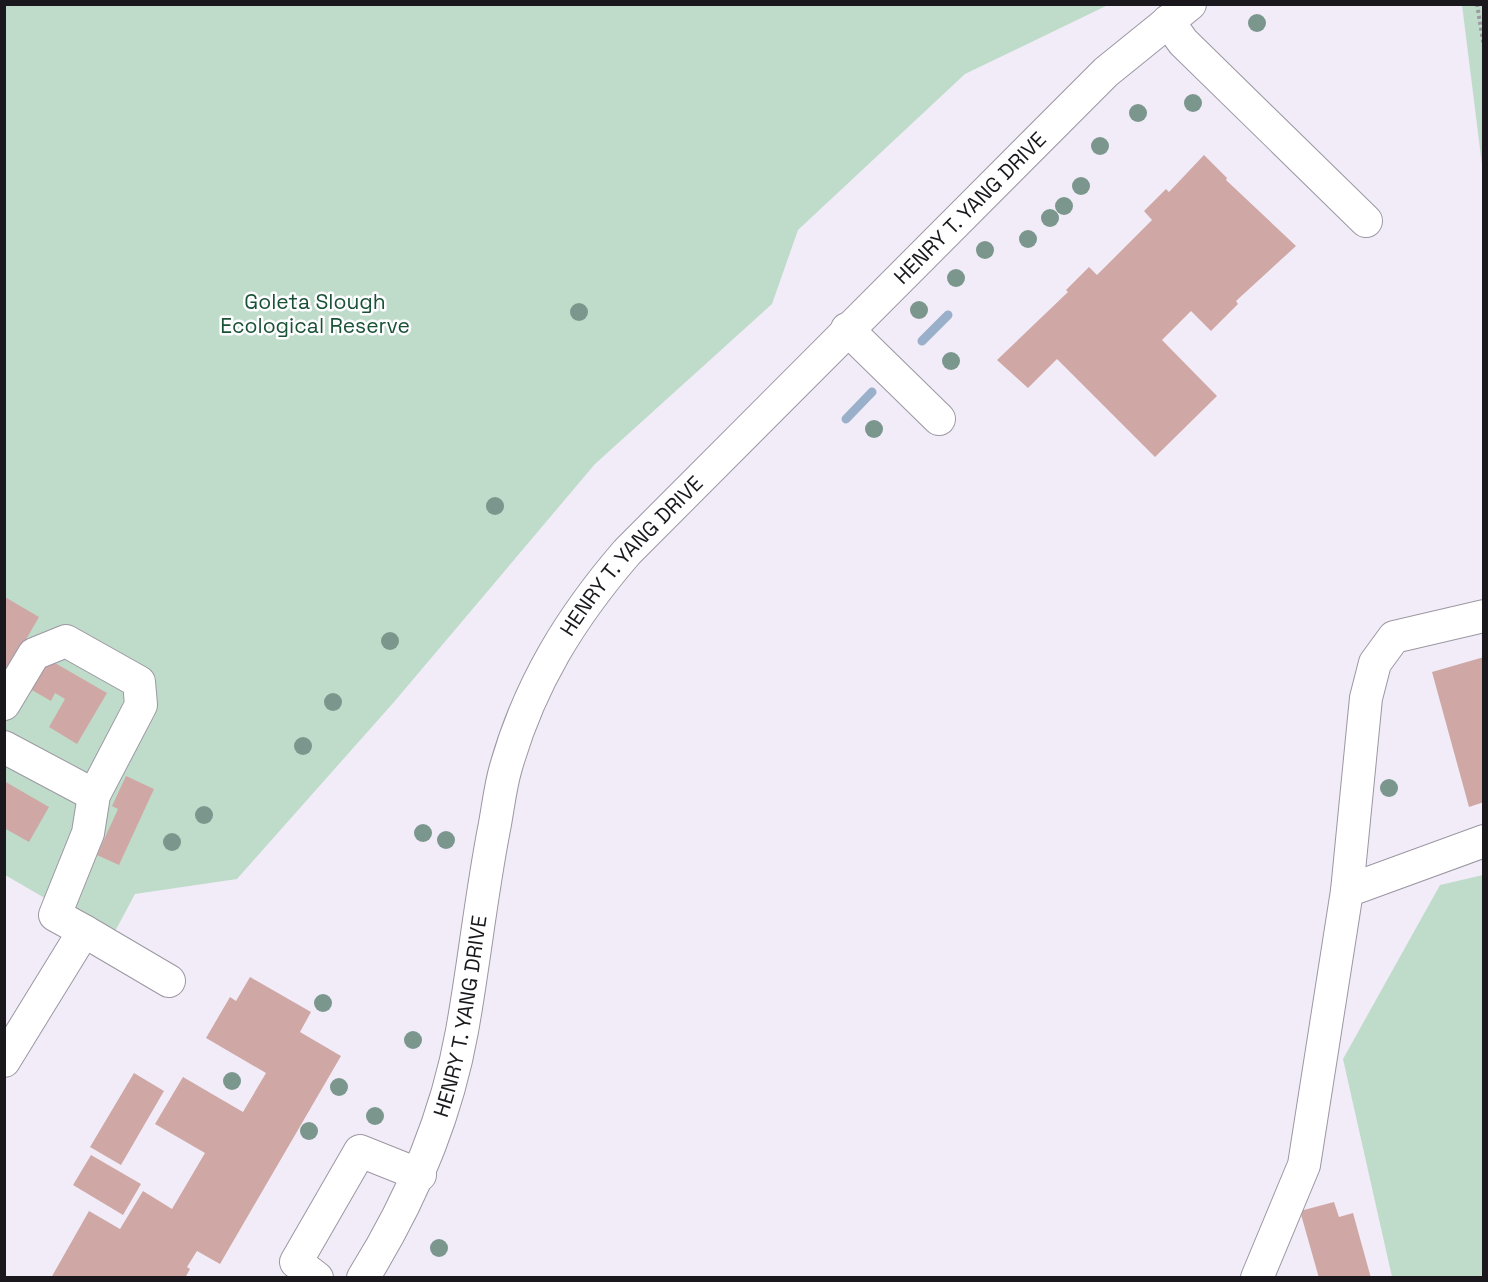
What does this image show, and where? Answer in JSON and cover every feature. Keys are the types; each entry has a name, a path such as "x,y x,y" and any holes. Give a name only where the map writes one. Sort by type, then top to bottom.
{"street":[{"path":"1179,13 1183,42 1366,221"},
{"name":"HENRY T. YANG DRIVE","path":"363,1278 395,1227 420,1175 451,1082 460,1042 505,768 526,706 544,668 588,597 627,552 847,329 1106,72 1179,13"},
{"path":"847,329 939,419"},
{"path":"1257,1278 1304,1165 1347,891 1366,698 1375,663 1394,637 1484,616"},
{"path":"4,704 34,654 66,640 140,682 141,705 94,795 88,833 55,915 169,981"},
{"path":"4,747 94,795"},
{"path":"1347,891 1484,841"},
{"path":"4,1061 84,931"},
{"path":"317,1278 296,1262 360,1151 420,1175"}],"path":[{"path":"1477,4 1484,47"}],"green space":[{"name":"Goleta Slough Ecological Reserve","path":"5,5 1108,5 965,74 798,230 772,304 595,464 394,702 237,879 135,894 112,937 5,875"},
{"path":"1462,5 1483,5 1483,173"},
{"path":"1483,875 1483,1277 1392,1277 1343,1059 1440,885"}],"building":[{"path":"1204,155 1227,178 1226,180 1296,246 1236,301 1238,304 1211,331 1191,311 1162,340 1217,396 1155,457 1057,359 1028,388 997,360 1068,292 1066,290 1089,267 1097,275 1152,220 1144,211 1166,189 1169,192"},
{"path":"5,597 39,617 6,674 5,673"},
{"path":"1484,657 1484,802 1469,807 1432,672"},
{"path":"48,659 107,693 77,744 49,727 65,699 55,693 51,701 30,689"},
{"path":"126,776 154,789 119,865 97,855 118,809 112,806"},
{"path":"4,781 49,807 29,842 4,828"},
{"path":"250,977 311,1012 300,1032 341,1056 220,1264 197,1251 187,1267 190,1269 185,1278 51,1278 89,1211 120,1229 143,1191 172,1209 205,1153 155,1124 183,1077 243,1112 266,1073 206,1038 230,997 236,1001"},
{"path":"134,1073 164,1091 121,1165 90,1147"},
{"path":"91,1155 141,1184 123,1215 73,1185"},
{"path":"1334,1202 1339,1217 1353,1213 1371,1278 1319,1278 1300,1211"}],"waterway":[{"path":"922,341 948,315"},
{"path":"846,419 872,392"}]}
